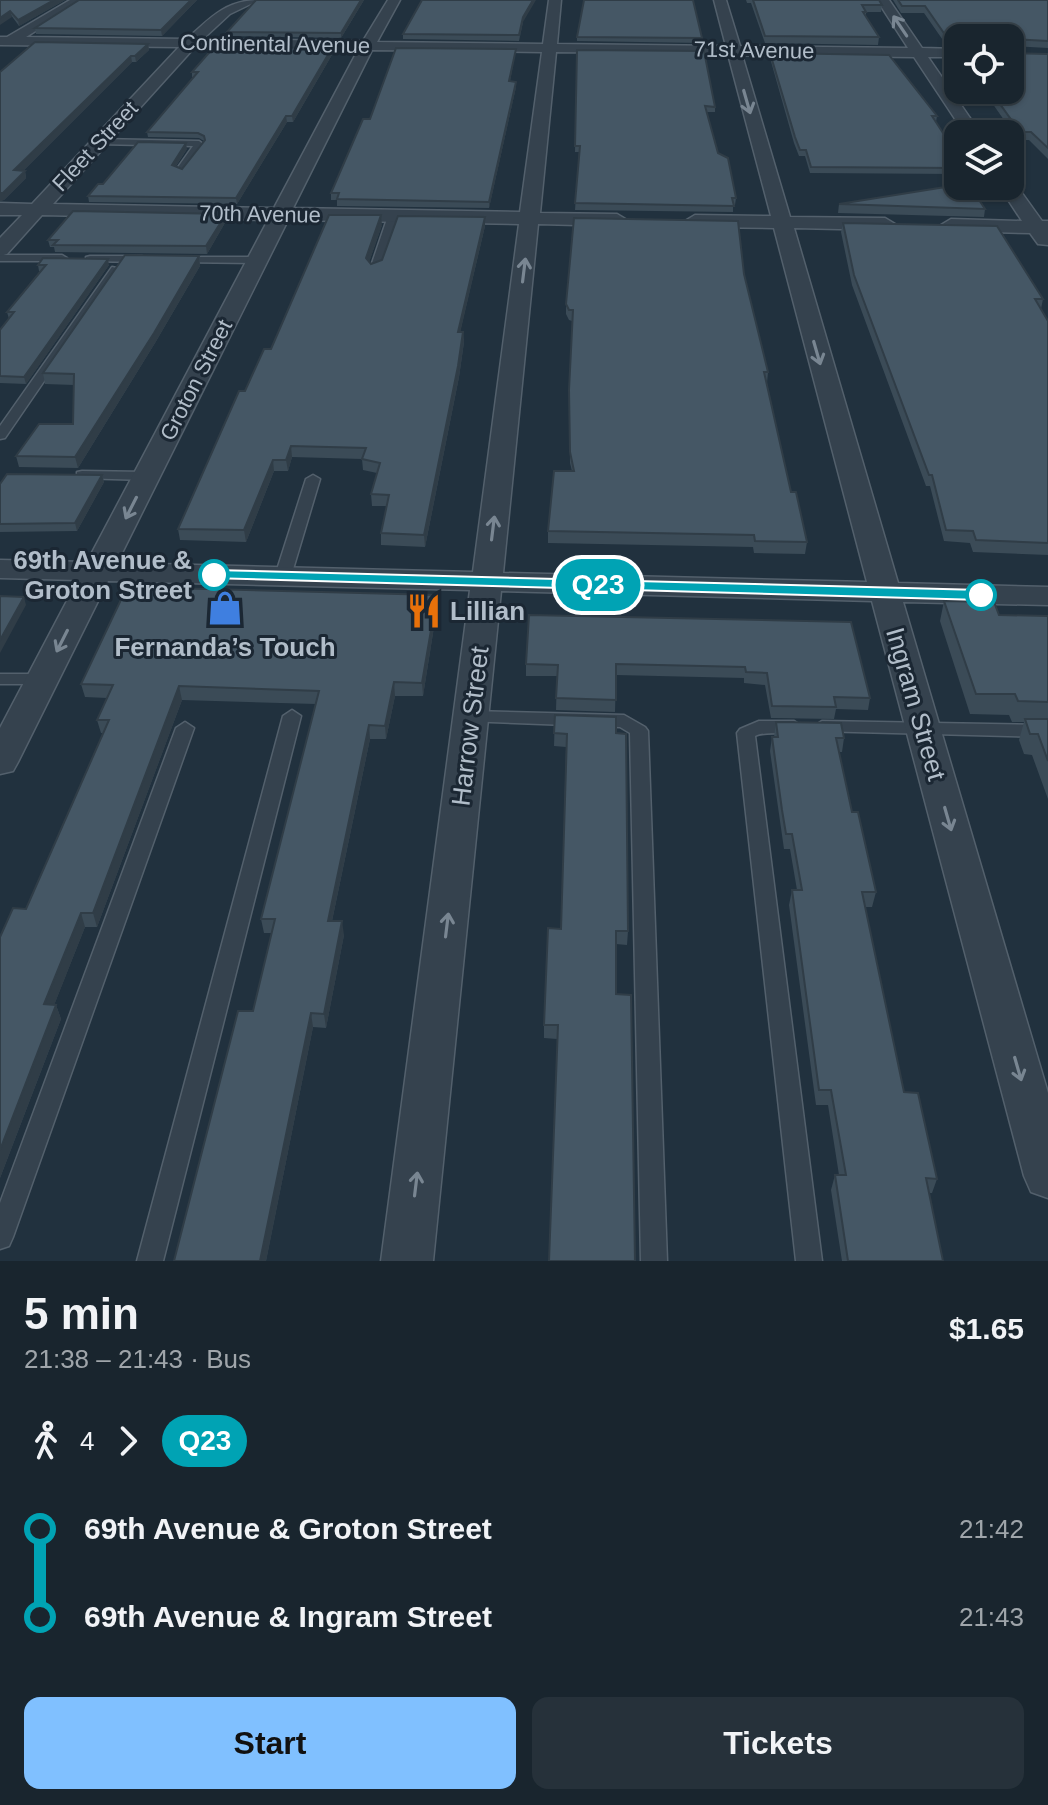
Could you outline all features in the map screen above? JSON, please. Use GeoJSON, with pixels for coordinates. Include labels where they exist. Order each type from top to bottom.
{"type":"FeatureCollection","features":[{"type":"Feature","properties":{"kind":"street"},"geometry":{"type":"LineString","coordinates":[[4,44],[79,0]]}},
{"type":"Feature","properties":{"kind":"street","name":"Groton Street"},"geometry":{"type":"LineString","coordinates":[[0,762],[368,45],[394,0]]}},
{"type":"Feature","properties":{"kind":"street","name":"Harrow Street"},"geometry":{"type":"LineString","coordinates":[[407,1261],[555,0]]}},
{"type":"Feature","properties":{"kind":"street","name":"Ingram Street"},"geometry":{"type":"LineString","coordinates":[[720,0],[1048,1176]]}},
{"type":"Feature","properties":{"kind":"street"},"geometry":{"type":"LineString","coordinates":[[883,0],[964,120]]}},
{"type":"Feature","properties":{"kind":"street","name":"Fleet Street"},"geometry":{"type":"LineString","coordinates":[[0,250],[191,43],[225,11],[241,2]]}},
{"type":"Feature","properties":{"kind":"street","name":"Continental Avenue"},"geometry":{"type":"LineString","coordinates":[[4,44],[549,48]]}},
{"type":"Feature","properties":{"kind":"street","name":"71st Avenue"},"geometry":{"type":"LineString","coordinates":[[549,48],[944,53]]}},
{"type":"Feature","properties":{"kind":"street"},"geometry":{"type":"LineString","coordinates":[[1020,200],[1042,226],[1048,244]]}},
{"type":"Feature","properties":{"kind":"street","name":"70th Avenue"},"geometry":{"type":"LineString","coordinates":[[0,209],[640,220]]}},
{"type":"Feature","properties":{"kind":"street"},"geometry":{"type":"LineString","coordinates":[[669,221],[905,224]]}},
{"type":"Feature","properties":{"kind":"street"},"geometry":{"type":"LineString","coordinates":[[935,225],[1042,226]]}},
{"type":"Feature","properties":{"kind":"street"},"geometry":{"type":"LineString","coordinates":[[0,569],[1048,596]]}},
{"type":"Feature","properties":{"kind":"lane"},"geometry":{"type":"LineString","coordinates":[[99,142],[199,144],[180,170]]}},
{"type":"Feature","properties":{"kind":"lane"},"geometry":{"type":"LineString","coordinates":[[375,269],[393,216]]}},
{"type":"Feature","properties":{"kind":"lane"},"geometry":{"type":"LineString","coordinates":[[0,258],[154,259]]}},
{"type":"Feature","properties":{"kind":"lane"},"geometry":{"type":"LineString","coordinates":[[0,435],[122,259]]}},
{"type":"Feature","properties":{"kind":"lane"},"geometry":{"type":"LineString","coordinates":[[170,260],[258,260]]}},
{"type":"Feature","properties":{"kind":"lane"},"geometry":{"type":"LineString","coordinates":[[73,475],[147,476]]}},
{"type":"Feature","properties":{"kind":"lane"},"geometry":{"type":"LineString","coordinates":[[283,576],[313,479]]}},
{"type":"Feature","properties":{"kind":"lane"},"geometry":{"type":"LineString","coordinates":[[0,679],[42,679]]}},
{"type":"Feature","properties":{"kind":"lane"},"geometry":{"type":"LineString","coordinates":[[150,1261],[292,716]]}},
{"type":"Feature","properties":{"kind":"lane"},"geometry":{"type":"LineString","coordinates":[[471,717],[624,721],[639,731],[654,1261]]}},
{"type":"Feature","properties":{"kind":"lane"},"geometry":{"type":"LineString","coordinates":[[809,1261],[746,733],[759,727],[1048,731]]}},
{"type":"Feature","properties":{"kind":"lane"},"geometry":{"type":"LineString","coordinates":[[0,1237],[185,728]]}},
{"type":"Feature","properties":{"kind":"building"},"geometry":{"type":"Polygon","coordinates":[[[0,0],[54,0],[18,20],[10,11],[0,18],[0,0]]]}},
{"type":"Feature","properties":{"kind":"building"},"geometry":{"type":"Polygon","coordinates":[[[79,0],[191,0],[161,30],[35,28],[79,0]]]}},
{"type":"Feature","properties":{"kind":"building"},"geometry":{"type":"Polygon","coordinates":[[[256,0],[361,0],[341,33],[227,32],[256,0]]]}},
{"type":"Feature","properties":{"kind":"building"},"geometry":{"type":"Polygon","coordinates":[[[422,0],[533,0],[523,17],[519,35],[403,34],[422,0]]]}},
{"type":"Feature","properties":{"kind":"building"},"geometry":{"type":"Polygon","coordinates":[[[584,0],[693,0],[702,38],[577,37],[584,0]]]}},
{"type":"Feature","properties":{"kind":"building"},"geometry":{"type":"Polygon","coordinates":[[[753,0],[879,0],[882,5],[862,5],[866,12],[863,12],[879,37],[765,36],[753,0]]]}},
{"type":"Feature","properties":{"kind":"building"},"geometry":{"type":"Polygon","coordinates":[[[898,0],[1048,0],[1048,41],[1024,40],[1024,24],[944,24],[944,33],[925,6],[902,6],[898,0]]]}},
{"type":"Feature","properties":{"kind":"building"},"geometry":{"type":"Polygon","coordinates":[[[35,42],[148,44],[131,56],[14,170],[25,171],[0,193],[0,72],[35,42]]]}},
{"type":"Feature","properties":{"kind":"building"},"geometry":{"type":"Polygon","coordinates":[[[214,47],[332,48],[292,116],[286,116],[236,198],[88,196],[98,184],[103,184],[138,142],[186,143],[172,165],[182,169],[205,140],[204,136],[198,133],[147,132],[198,72],[192,72],[214,47]]]}},
{"type":"Feature","properties":{"kind":"building"},"geometry":{"type":"Polygon","coordinates":[[[396,48],[516,49],[509,81],[516,82],[489,202],[337,199],[339,193],[331,193],[363,119],[370,119],[396,48]]]}},
{"type":"Feature","properties":{"kind":"building"},"geometry":{"type":"Polygon","coordinates":[[[577,50],[704,51],[715,107],[705,106],[718,153],[728,158],[736,198],[732,198],[734,206],[575,203],[580,146],[575,146],[577,50]]]}},
{"type":"Feature","properties":{"kind":"building"},"geometry":{"type":"Polygon","coordinates":[[[770,53],[889,55],[937,116],[932,116],[944,134],[944,168],[811,167],[806,150],[800,150],[770,53]]]}},
{"type":"Feature","properties":{"kind":"building"},"geometry":{"type":"Polygon","coordinates":[[[1024,53],[1048,54],[1048,148],[1031,132],[1024,132],[1024,120],[1011,120],[1000,104],[1024,104],[1024,53]]]}},
{"type":"Feature","properties":{"kind":"building"},"geometry":{"type":"Polygon","coordinates":[[[944,187],[944,200],[979,200],[985,209],[839,204],[944,187]]]}},
{"type":"Feature","properties":{"kind":"building"},"geometry":{"type":"Polygon","coordinates":[[[73,211],[226,214],[206,246],[53,245],[58,240],[48,240],[73,211]]]}},
{"type":"Feature","properties":{"kind":"building"},"geometry":{"type":"Polygon","coordinates":[[[329,215],[381,215],[366,258],[371,264],[382,260],[398,216],[485,217],[458,332],[463,332],[458,366],[424,535],[381,533],[389,495],[371,494],[380,463],[362,459],[366,448],[291,446],[286,460],[273,460],[244,530],[178,529],[239,391],[245,391],[264,349],[271,349],[329,215]]]}},
{"type":"Feature","properties":{"kind":"building"},"geometry":{"type":"Polygon","coordinates":[[[574,218],[738,221],[744,274],[768,372],[764,372],[791,492],[796,492],[807,542],[755,541],[754,535],[548,531],[554,471],[574,471],[570,452],[569,390],[573,310],[569,310],[566,304],[574,218]]]}},
{"type":"Feature","properties":{"kind":"building"},"geometry":{"type":"Polygon","coordinates":[[[843,223],[997,226],[1043,299],[1035,299],[1048,321],[1048,543],[976,540],[973,531],[946,530],[932,475],[929,475],[854,275],[843,223]]]}},
{"type":"Feature","properties":{"kind":"building"},"geometry":{"type":"Polygon","coordinates":[[[125,255],[199,256],[75,457],[16,456],[39,424],[73,424],[74,374],[43,373],[125,255]]]}},
{"type":"Feature","properties":{"kind":"building"},"geometry":{"type":"Polygon","coordinates":[[[43,258],[108,259],[24,377],[0,376],[0,330],[14,312],[7,312],[46,265],[38,265],[43,258]]]}},
{"type":"Feature","properties":{"kind":"building"},"geometry":{"type":"Polygon","coordinates":[[[7,474],[102,475],[75,523],[0,524],[0,484],[7,474]]]}},
{"type":"Feature","properties":{"kind":"building"},"geometry":{"type":"Polygon","coordinates":[[[127,587],[437,595],[422,683],[394,682],[385,726],[369,725],[328,921],[342,921],[324,1014],[311,1013],[260,1261],[174,1261],[238,1011],[253,1011],[275,919],[261,919],[319,691],[179,686],[93,913],[81,913],[44,1004],[56,1005],[0,1150],[0,937],[13,908],[26,909],[109,720],[97,720],[113,685],[81,684],[127,587]]]}},
{"type":"Feature","properties":{"kind":"building"},"geometry":{"type":"Polygon","coordinates":[[[0,596],[24,597],[0,640],[0,596]]]}},
{"type":"Feature","properties":{"kind":"building"},"geometry":{"type":"Polygon","coordinates":[[[944,601],[994,602],[999,615],[1048,616],[1048,702],[1018,701],[1015,694],[976,694],[944,601]]]}},
{"type":"Feature","properties":{"kind":"building"},"geometry":{"type":"Polygon","coordinates":[[[529,615],[851,622],[870,698],[834,697],[836,707],[772,706],[767,673],[746,672],[745,667],[616,664],[616,700],[556,698],[558,665],[526,664],[529,615]]]}},
{"type":"Feature","properties":{"kind":"building"},"geometry":{"type":"Polygon","coordinates":[[[555,715],[616,717],[616,733],[626,734],[628,931],[616,931],[616,994],[631,995],[635,1261],[549,1261],[558,1025],[544,1025],[548,928],[561,929],[567,734],[554,733],[555,715]]]}},
{"type":"Feature","properties":{"kind":"building"},"geometry":{"type":"Polygon","coordinates":[[[1025,719],[1048,719],[1048,761],[1038,734],[1030,734],[1025,719]]]}},
{"type":"Feature","properties":{"kind":"building"},"geometry":{"type":"Polygon","coordinates":[[[776,722],[841,723],[844,738],[836,738],[852,812],[858,812],[876,892],[862,892],[904,1092],[918,1093],[937,1179],[926,1178],[943,1261],[848,1261],[835,1175],[846,1175],[831,1090],[819,1090],[792,890],[802,890],[792,834],[786,834],[782,810],[772,737],[778,737],[776,722]]]}},
{"type":"Feature","properties":{"kind":"bus line","name":"Q23"},"geometry":{"type":"LineString","coordinates":[[214,575],[981,595]]}},
{"type":"Feature","properties":{"kind":"place","name":"69th Avenue & Groton Street"},"geometry":{"type":"Point","coordinates":[214,575]}},
{"type":"Feature","properties":{"kind":"place","name":"Fernanda’s Touch"},"geometry":{"type":"Point","coordinates":[225,608]}},
{"type":"Feature","properties":{"kind":"place","name":"Lillian"},"geometry":{"type":"Point","coordinates":[424,611]}}]}
